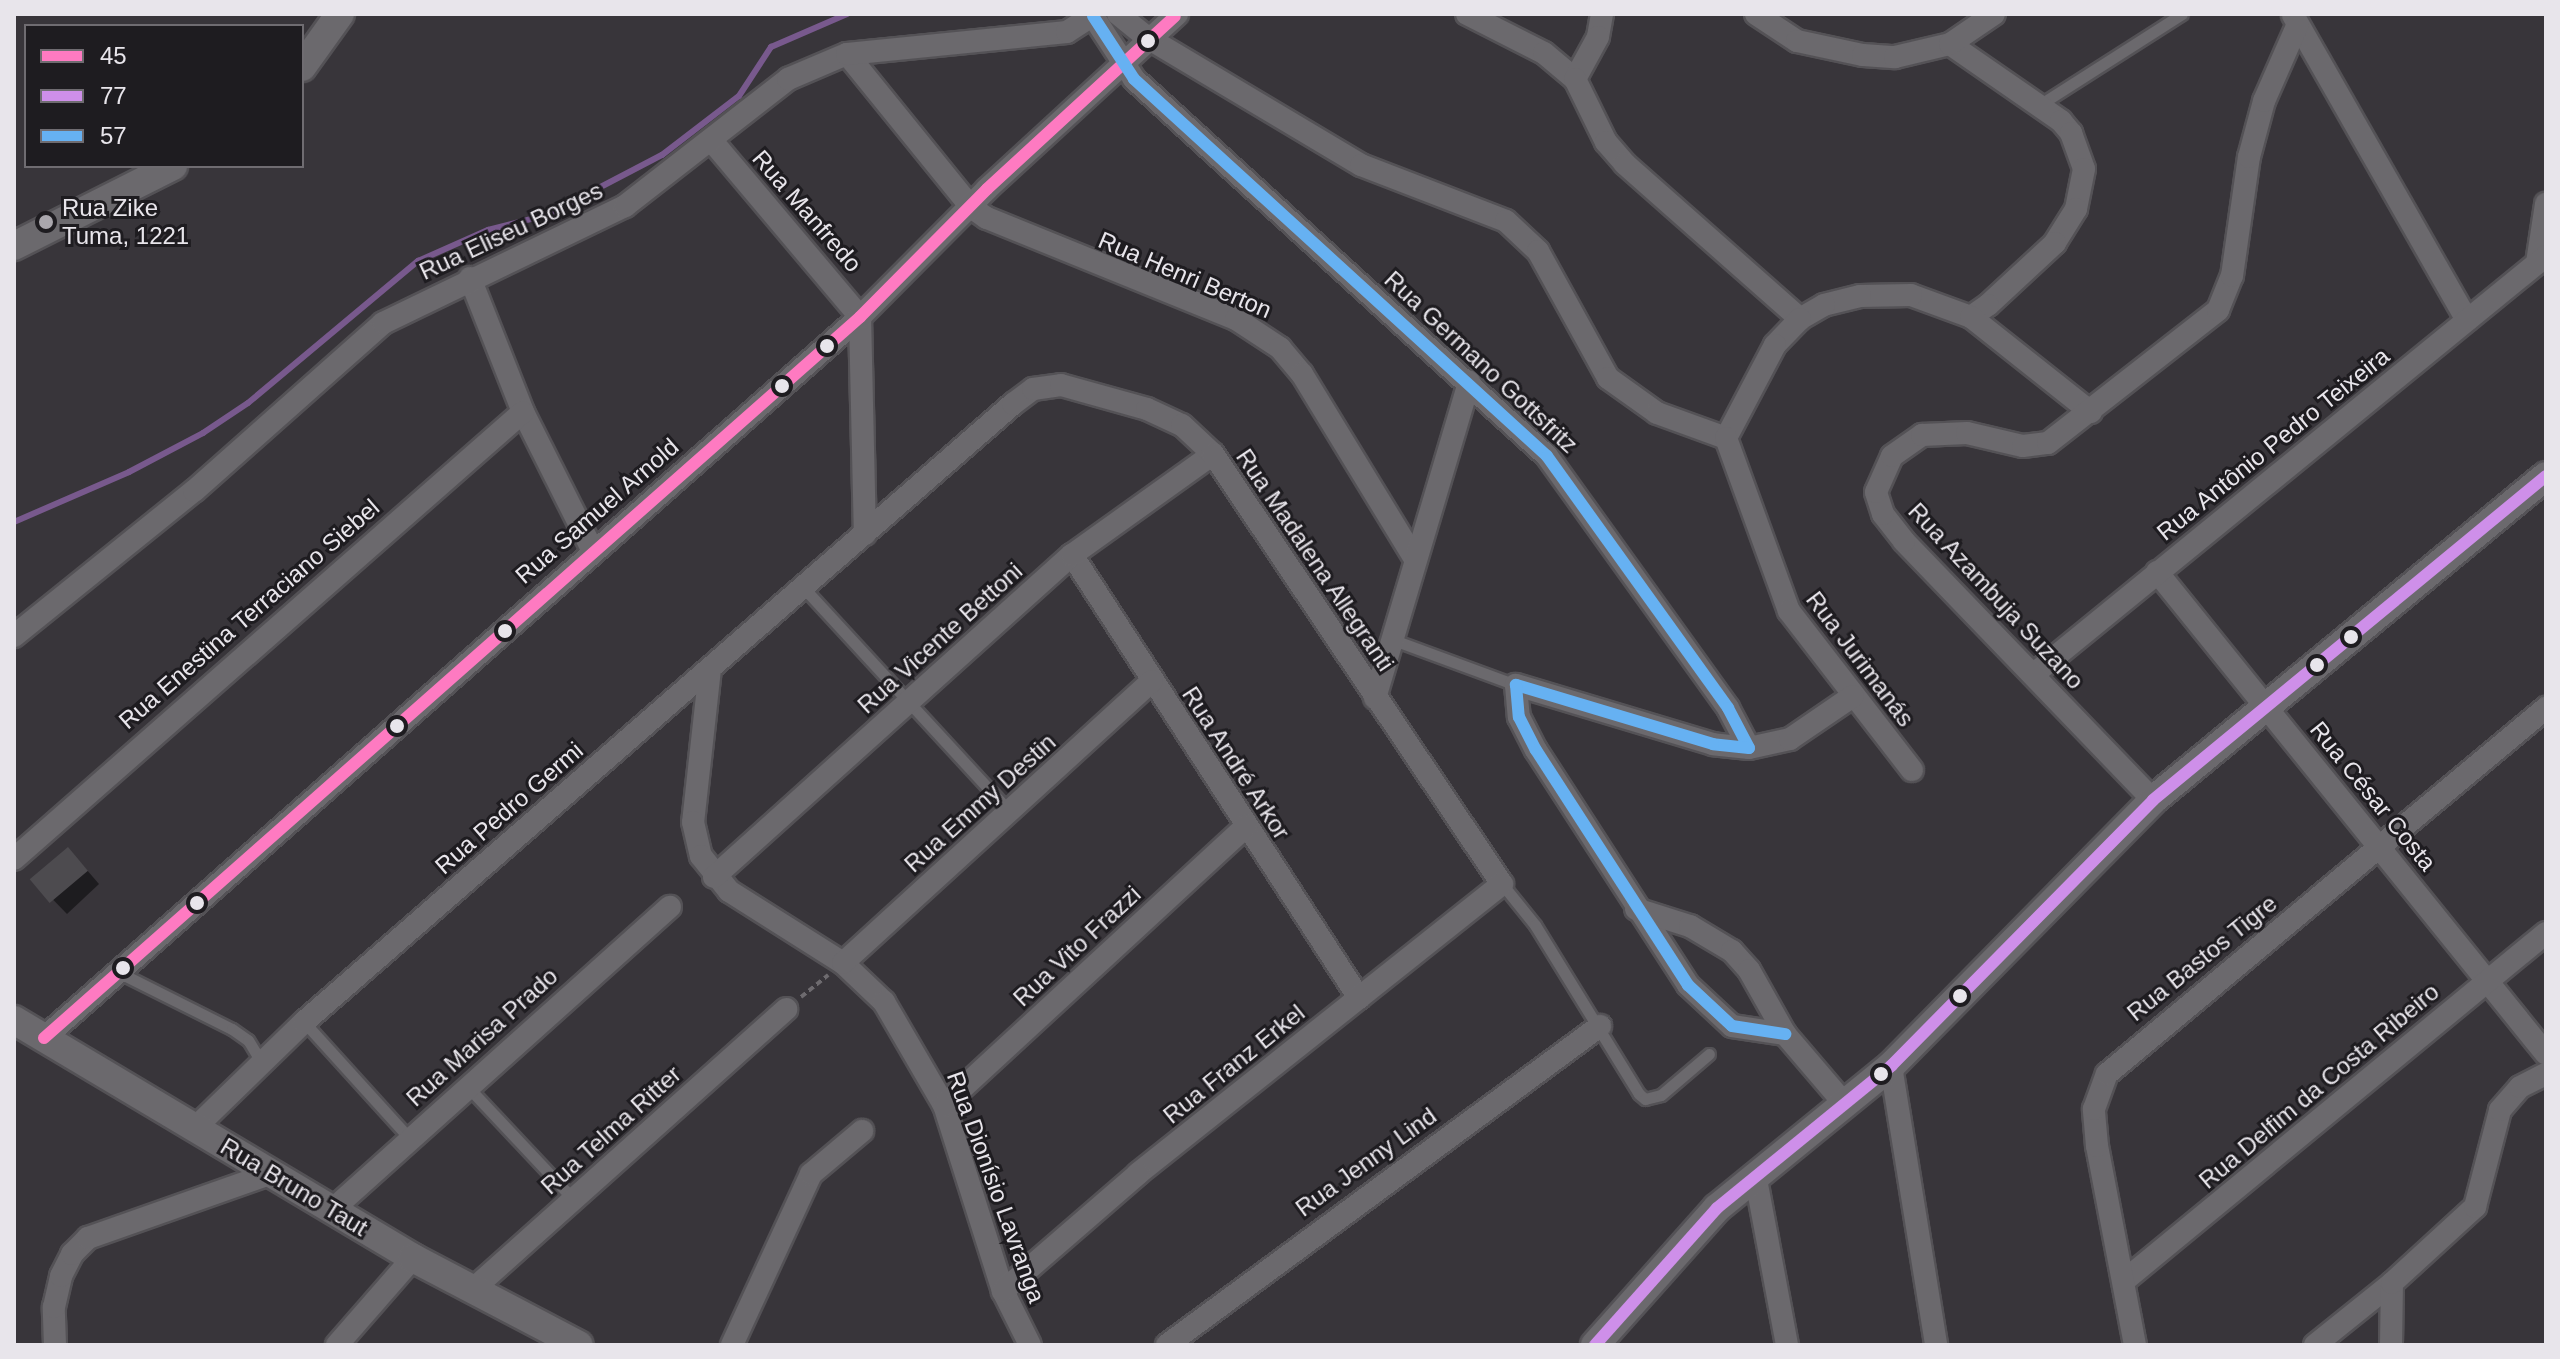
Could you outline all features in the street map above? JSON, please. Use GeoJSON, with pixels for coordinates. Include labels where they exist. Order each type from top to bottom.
{"type":"FeatureCollection","features":[{"type":"Feature","properties":{"kind":"street"},"geometry":{"type":"LineString","coordinates":[[304,64],[340,14]]}},
{"type":"Feature","properties":{"kind":"street"},"geometry":{"type":"LineString","coordinates":[[1118,14],[1148,38],[1361,165],[1506,221],[1538,251],[1608,378],[1657,413],[1726,438],[1775,345],[1800,319],[1860,296],[1911,295],[1971,317],[2091,412]]}},
{"type":"Feature","properties":{"kind":"street","name":"Rua Samuel Arnold"},"geometry":{"type":"LineString","coordinates":[[44,1038],[592,549],[860,317],[1119,64],[1177,14]]}},
{"type":"Feature","properties":{"kind":"street"},"geometry":{"type":"LineString","coordinates":[[1467,14],[1544,53],[1575,79],[1606,142],[1625,164],[1800,319]]}},
{"type":"Feature","properties":{"kind":"street"},"geometry":{"type":"LineString","coordinates":[[1575,79],[1598,37],[1602,14]]}},
{"type":"Feature","properties":{"kind":"street"},"geometry":{"type":"LineString","coordinates":[[1756,14],[1797,41],[1863,55],[1895,57],[1950,44],[1994,14]]}},
{"type":"Feature","properties":{"kind":"street","name":"Rua Eliseu Borges"},"geometry":{"type":"LineString","coordinates":[[14,636],[194,491],[383,323],[470,278],[625,206],[788,79],[847,54],[1067,32],[1094,15]]}},
{"type":"Feature","properties":{"kind":"street","name":"Rua Germano Gottsfritz"},"geometry":{"type":"LineString","coordinates":[[1094,15],[1119,64],[1547,456],[1572,486],[1728,708],[1749,748]]}},
{"type":"Feature","properties":{"kind":"street"},"geometry":{"type":"LineString","coordinates":[[2295,19],[2467,320]]}},
{"type":"Feature","properties":{"kind":"street","name":"Rua Azambuja Suzano"},"geometry":{"type":"LineString","coordinates":[[2153,800],[1904,541],[1883,514],[1876,492],[1892,456],[1922,435],[1967,433],[2023,446],[2048,443],[2207,321],[2227,296],[2264,101],[2295,19]]}},
{"type":"Feature","properties":{"kind":"street"},"geometry":{"type":"LineString","coordinates":[[1950,44],[2004,85],[2041,104],[2071,133],[2084,169],[2084,185],[2055,243],[1971,317]]}},
{"type":"Feature","properties":{"kind":"street"},"geometry":{"type":"LineString","coordinates":[[847,54],[971,207]]}},
{"type":"Feature","properties":{"kind":"street","name":"Rua Manfredo"},"geometry":{"type":"LineString","coordinates":[[712,141],[860,317]]}},
{"type":"Feature","properties":{"kind":"street"},"geometry":{"type":"LineString","coordinates":[[14,246],[169,168]]}},
{"type":"Feature","properties":{"kind":"street"},"geometry":{"type":"LineString","coordinates":[[2541,259],[2546,204]]}},
{"type":"Feature","properties":{"kind":"street","name":"Rua Henri Berton"},"geometry":{"type":"LineString","coordinates":[[971,207],[1084,260],[1262,333],[1302,374],[1415,559]]}},
{"type":"Feature","properties":{"kind":"street","name":"Rua Antônio Pedro Teixeira"},"geometry":{"type":"LineString","coordinates":[[2034,674],[2541,259]]}},
{"type":"Feature","properties":{"kind":"street"},"geometry":{"type":"LineString","coordinates":[[470,278],[523,412],[592,549]]}},
{"type":"Feature","properties":{"kind":"street"},"geometry":{"type":"LineString","coordinates":[[860,317],[865,534]]}},
{"type":"Feature","properties":{"kind":"street"},"geometry":{"type":"LineString","coordinates":[[1375,698],[1469,382]]}},
{"type":"Feature","properties":{"kind":"street","name":"Rua Madalena Allegranti"},"geometry":{"type":"LineString","coordinates":[[865,534],[1013,404],[1044,386],[1100,394],[1147,409],[1182,425],[1213,454],[1502,884]]}},
{"type":"Feature","properties":{"kind":"street","name":"Rua Enestina Terraciano Siebel"},"geometry":{"type":"LineString","coordinates":[[14,859],[523,412]]}},
{"type":"Feature","properties":{"kind":"street","name":"Rua Jurimanás"},"geometry":{"type":"LineString","coordinates":[[1726,438],[1775,585],[1853,696],[1912,770]]}},
{"type":"Feature","properties":{"kind":"street","name":"Rua Vicente Bettoni"},"geometry":{"type":"LineString","coordinates":[[714,877],[1072,555],[1213,454]]}},
{"type":"Feature","properties":{"kind":"street"},"geometry":{"type":"LineString","coordinates":[[1595,1345],[1680,1246],[1755,1174],[1891,1066],[2153,800],[2265,704],[2546,476]]}},
{"type":"Feature","properties":{"kind":"street","name":"Rua Pedro Germi"},"geometry":{"type":"LineString","coordinates":[[194,1129],[304,1022],[865,534]]}},
{"type":"Feature","properties":{"kind":"street","name":"Rua André Arkor"},"geometry":{"type":"LineString","coordinates":[[1072,555],[1359,998]]}},
{"type":"Feature","properties":{"kind":"street","name":"Rua César Costa"},"geometry":{"type":"LineString","coordinates":[[2157,572],[2489,979],[2546,1054]]}},
{"type":"Feature","properties":{"kind":"street","name":"Rua Dionísio Lavranga"},"geometry":{"type":"LineString","coordinates":[[710,669],[693,822],[701,856],[714,877],[766,918],[843,963],[884,1002],[944,1105],[1003,1291],[1030,1345]]}},
{"type":"Feature","properties":{"kind":"street","name":"Rua Emmy Destin"},"geometry":{"type":"LineString","coordinates":[[843,963],[1152,681]]}},
{"type":"Feature","properties":{"kind":"street"},"geometry":{"type":"LineString","coordinates":[[1785,1034],[1747,1032],[1720,1016],[1688,985],[1636,909],[1525,731],[1516,685],[1713,744],[1749,748],[1790,739],[1853,696]]}},
{"type":"Feature","properties":{"kind":"street","name":"Rua Bastos Tigre"},"geometry":{"type":"LineString","coordinates":[[2135,1345],[2097,1146],[2094,1109],[2107,1074],[2546,708]]}},
{"type":"Feature","properties":{"kind":"street","name":"Rua Vito Frazzi"},"geometry":{"type":"LineString","coordinates":[[944,1105],[1246,826]]}},
{"type":"Feature","properties":{"kind":"street","name":"Rua Franz Erkel"},"geometry":{"type":"LineString","coordinates":[[1003,1291],[1138,1174],[1502,884]]}},
{"type":"Feature","properties":{"kind":"street","name":"Rua Marisa Prado"},"geometry":{"type":"LineString","coordinates":[[332,1210],[670,907]]}},
{"type":"Feature","properties":{"kind":"street"},"geometry":{"type":"LineString","coordinates":[[1636,909],[1690,926],[1732,951],[1749,970],[1785,1034],[1844,1103]]}},
{"type":"Feature","properties":{"kind":"street","name":"Rua Delfim da Costa Ribeiro"},"geometry":{"type":"LineString","coordinates":[[2125,1280],[2546,933]]}},
{"type":"Feature","properties":{"kind":"street","name":"Rua Telma Ritter"},"geometry":{"type":"LineString","coordinates":[[471,1291],[786,1009]]}},
{"type":"Feature","properties":{"kind":"street","name":"Rua Bruno Taut"},"geometry":{"type":"LineString","coordinates":[[14,1020],[413,1258],[579,1345]]}},
{"type":"Feature","properties":{"kind":"street","name":"Rua Jenny Lind"},"geometry":{"type":"LineString","coordinates":[[1167,1345],[1600,1026]]}},
{"type":"Feature","properties":{"kind":"street"},"geometry":{"type":"LineString","coordinates":[[1891,1066],[1936,1345]]}},
{"type":"Feature","properties":{"kind":"street"},"geometry":{"type":"LineString","coordinates":[[2315,1345],[2392,1283],[2475,1207],[2500,1110],[2520,1087],[2546,1074]]}},
{"type":"Feature","properties":{"kind":"street"},"geometry":{"type":"LineString","coordinates":[[732,1345],[811,1174],[862,1131]]}},
{"type":"Feature","properties":{"kind":"street"},"geometry":{"type":"LineString","coordinates":[[55,1345],[54,1307],[61,1276],[72,1254],[88,1238],[273,1173]]}},
{"type":"Feature","properties":{"kind":"street"},"geometry":{"type":"LineString","coordinates":[[1755,1174],[1787,1345]]}},
{"type":"Feature","properties":{"kind":"street"},"geometry":{"type":"LineString","coordinates":[[337,1345],[413,1258]]}},
{"type":"Feature","properties":{"kind":"street"},"geometry":{"type":"LineString","coordinates":[[2391,1345],[2392,1283]]}},
{"type":"Feature","properties":{"kind":"lane"},"geometry":{"type":"LineString","coordinates":[[2041,104],[2182,14]]}},
{"type":"Feature","properties":{"kind":"lane"},"geometry":{"type":"LineString","coordinates":[[803,587],[1009,811]]}},
{"type":"Feature","properties":{"kind":"lane"},"geometry":{"type":"LineString","coordinates":[[1391,639],[1516,685]]}},
{"type":"Feature","properties":{"kind":"lane"},"geometry":{"type":"LineString","coordinates":[[1502,884],[1600,1026],[1645,1099],[1661,1095],[1709,1054]]}},
{"type":"Feature","properties":{"kind":"lane"},"geometry":{"type":"LineString","coordinates":[[118,972],[232,1029],[248,1040],[262,1063]]}},
{"type":"Feature","properties":{"kind":"lane"},"geometry":{"type":"LineString","coordinates":[[304,1022],[409,1138]]}},
{"type":"Feature","properties":{"kind":"lane"},"geometry":{"type":"LineString","coordinates":[[467,1086],[572,1198]]}},
{"type":"Feature","properties":{"kind":"path"},"geometry":{"type":"LineString","coordinates":[[786,1009],[843,963]]}},
{"type":"Feature","properties":{"kind":"building"},"geometry":{"type":"Polygon","coordinates":[[[68,847],[88,871],[50,903],[30,879],[68,847]]]}},
{"type":"Feature","properties":{"kind":"waterway"},"geometry":{"type":"LineString","coordinates":[[14,522],[129,472],[203,433],[248,403],[418,261],[488,230],[547,215],[662,155],[739,96],[771,47],[847,14]]}},
{"type":"Feature","properties":{"kind":"transit line","name":"57"},"geometry":{"type":"LineString","coordinates":[[1093,16],[1134,79],[1547,456],[1728,708],[1749,748],[1713,744],[1516,685],[1519,717],[1536,750],[1688,985],[1732,1026],[1785,1034]]}},
{"type":"Feature","properties":{"kind":"transit line","name":"45"},"geometry":{"type":"LineString","coordinates":[[44,1038],[860,317],[987,189],[1175,16]]}},
{"type":"Feature","properties":{"kind":"transit line","name":"77"},"geometry":{"type":"LineString","coordinates":[[1595,1345],[1717,1208],[1891,1066],[2153,800],[2546,476]]}},
{"type":"Feature","properties":{"kind":"place","name":"Rua Zike Tuma, 1221"},"geometry":{"type":"Point","coordinates":[46,222]}}]}
